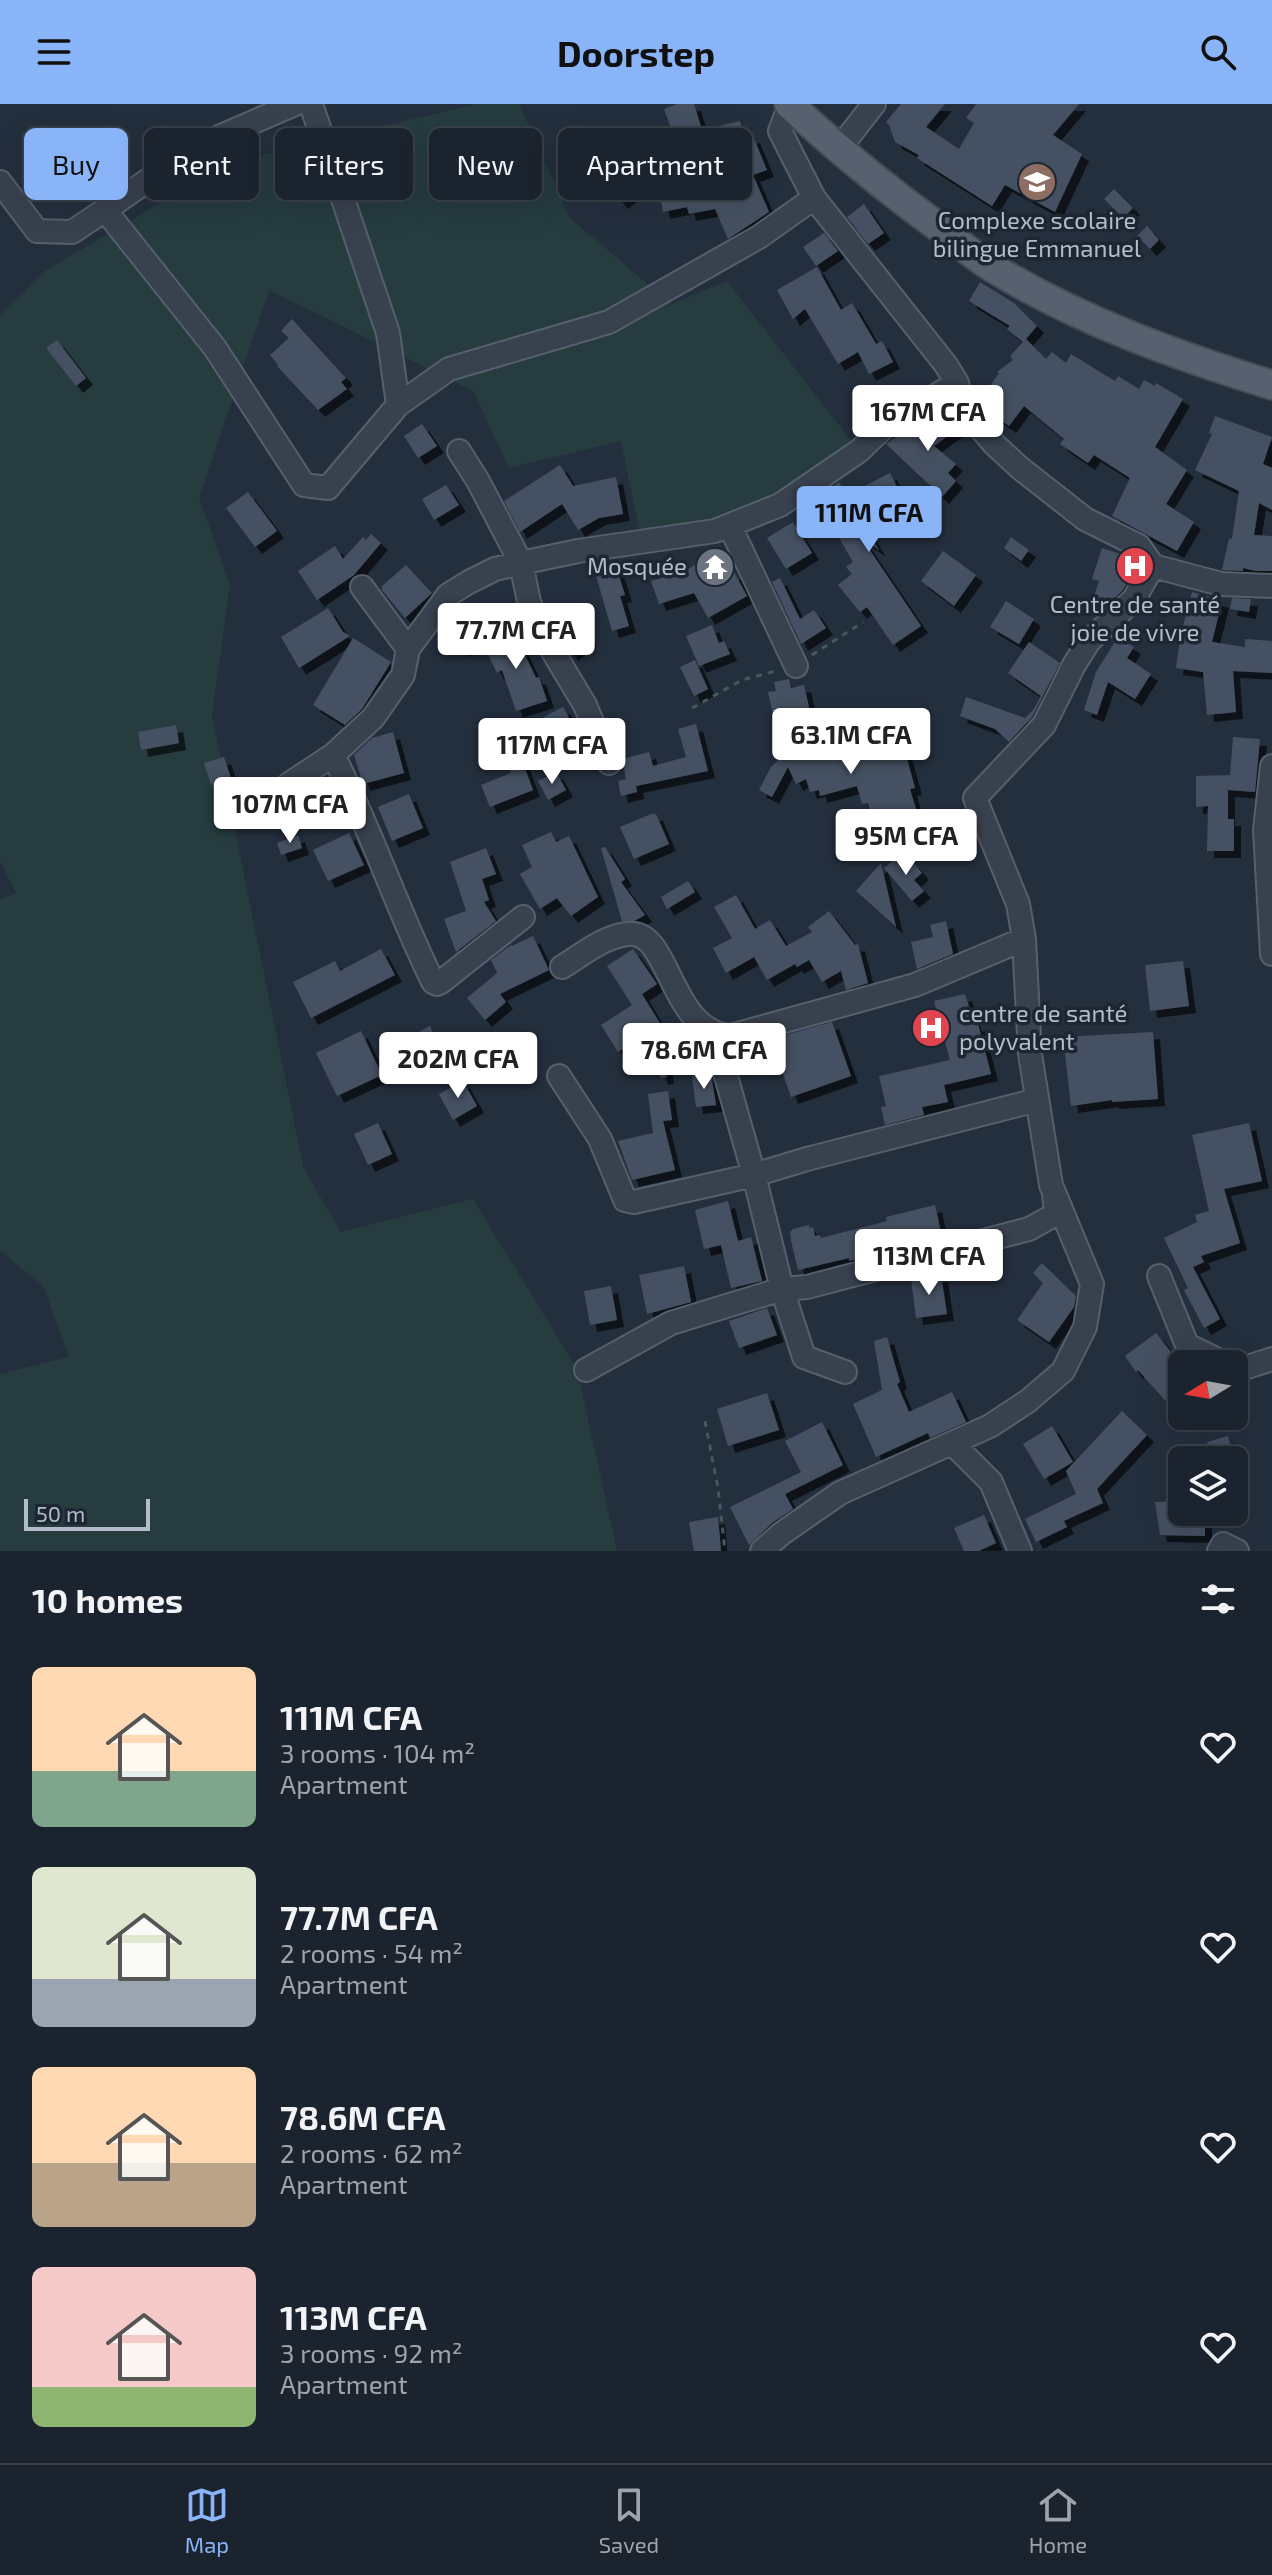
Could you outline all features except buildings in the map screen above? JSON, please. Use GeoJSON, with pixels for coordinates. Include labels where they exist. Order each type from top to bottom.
{"type":"FeatureCollection","features":[{"type":"Feature","properties":{"kind":"main road"},"geometry":{"type":"LineString","coordinates":[[798,104],[849,136],[991,247],[1073,294],[1201,347],[1272,368]]}},
{"type":"Feature","properties":{"kind":"main road"},"geometry":{"type":"LineString","coordinates":[[798,104],[842,152],[996,270],[1078,314],[1200,363],[1272,385]]}},
{"type":"Feature","properties":{"kind":"street"},"geometry":{"type":"LineString","coordinates":[[0,182],[37,231],[72,232],[205,143],[295,104]]}},
{"type":"Feature","properties":{"kind":"street"},"geometry":{"type":"LineString","coordinates":[[311,104],[388,333],[398,405]]}},
{"type":"Feature","properties":{"kind":"street"},"geometry":{"type":"LineString","coordinates":[[798,104],[780,131],[814,198],[946,365],[972,418],[1020,468],[1085,519],[1139,546],[1153,566],[1221,584],[1272,586]]}},
{"type":"Feature","properties":{"kind":"street"},"geometry":{"type":"LineString","coordinates":[[849,136],[874,104]]}},
{"type":"Feature","properties":{"kind":"street"},"geometry":{"type":"LineString","coordinates":[[105,210],[215,348],[304,485],[328,488],[398,405],[449,369],[609,322],[759,237],[814,198]]}},
{"type":"Feature","properties":{"kind":"street"},"geometry":{"type":"LineString","coordinates":[[295,808],[289,784],[333,755],[373,718],[403,675],[408,649],[448,595],[495,569],[578,551],[715,531],[730,526],[780,505],[859,451],[885,426],[957,383]]}},
{"type":"Feature","properties":{"kind":"street"},"geometry":{"type":"LineString","coordinates":[[459,451],[521,563],[529,602],[540,630],[585,705],[609,763]]}},
{"type":"Feature","properties":{"kind":"street"},"geometry":{"type":"LineString","coordinates":[[730,526],[796,666]]}},
{"type":"Feature","properties":{"kind":"street"},"geometry":{"type":"LineString","coordinates":[[586,1370],[671,1323],[782,1289],[807,1287],[1029,1229],[1056,1214],[1030,1054],[1024,939],[1018,904],[975,798],[1044,725],[1089,641],[1134,599],[1153,566]]}},
{"type":"Feature","properties":{"kind":"street"},"geometry":{"type":"LineString","coordinates":[[362,587],[408,649]]}},
{"type":"Feature","properties":{"kind":"street"},"geometry":{"type":"LineString","coordinates":[[333,755],[356,799],[408,930],[433,982],[441,982],[523,917]]}},
{"type":"Feature","properties":{"kind":"street"},"geometry":{"type":"LineString","coordinates":[[1272,766],[1265,830],[1272,954]]}},
{"type":"Feature","properties":{"kind":"street"},"geometry":{"type":"LineString","coordinates":[[562,967],[606,941],[629,934],[646,937],[654,945],[680,999],[698,1022],[714,1034],[730,1036],[915,985],[1024,939]]}},
{"type":"Feature","properties":{"kind":"street"},"geometry":{"type":"LineString","coordinates":[[714,1034],[782,1289],[804,1357],[845,1372]]}},
{"type":"Feature","properties":{"kind":"street"},"geometry":{"type":"LineString","coordinates":[[559,1076],[600,1139],[625,1200],[634,1202],[754,1175],[1037,1100]]}},
{"type":"Feature","properties":{"kind":"street"},"geometry":{"type":"LineString","coordinates":[[762,1551],[840,1493],[990,1426],[1063,1371],[1085,1327],[1092,1284],[1054,1193]]}},
{"type":"Feature","properties":{"kind":"street"},"geometry":{"type":"LineString","coordinates":[[1159,1276],[1187,1345],[1197,1350]]}},
{"type":"Feature","properties":{"kind":"street"},"geometry":{"type":"LineString","coordinates":[[1248,1367],[1272,1359]]}},
{"type":"Feature","properties":{"kind":"street"},"geometry":{"type":"LineString","coordinates":[[952,1443],[991,1482],[1020,1551]]}},
{"type":"Feature","properties":{"kind":"street"},"geometry":{"type":"LineString","coordinates":[[1219,1551],[1223,1544],[1237,1551]]}},
{"type":"Feature","properties":{"kind":"path"},"geometry":{"type":"LineString","coordinates":[[692,708],[742,680],[796,666],[863,622]]}},
{"type":"Feature","properties":{"kind":"path"},"geometry":{"type":"LineString","coordinates":[[705,1421],[718,1488],[725,1551]]}},
{"type":"Feature","properties":{"kind":"green space"},"geometry":{"type":"Polygon","coordinates":[[[477,104],[519,104],[530,128],[429,128],[429,200],[542,200],[542,155],[558,191],[558,200],[562,200],[570,218],[671,304],[727,281],[859,451],[780,505],[642,543],[621,441],[509,468],[473,391],[269,290],[199,498],[230,585],[212,715],[303,1167],[341,1232],[473,1199],[577,1369],[617,1551],[0,1551],[0,1374],[69,1357],[43,1286],[0,1251],[0,899],[16,893],[0,861],[0,315],[45,271],[165,200],[259,200],[259,156],[275,152],[275,200],[413,200],[413,128],[376,128],[477,104]]]}},
{"type":"Feature","properties":{"kind":"place","name":"Complexe scolaire bilingue Emmanuel"},"geometry":{"type":"Point","coordinates":[1037,182]}},
{"type":"Feature","properties":{"kind":"place","name":"Centre de santé joie de vivre"},"geometry":{"type":"Point","coordinates":[1135,566]}},
{"type":"Feature","properties":{"kind":"place","name":"Mosquée"},"geometry":{"type":"Point","coordinates":[715,567]}},
{"type":"Feature","properties":{"kind":"place","name":"centre de santé polyvalent"},"geometry":{"type":"Point","coordinates":[931,1028]}}]}
